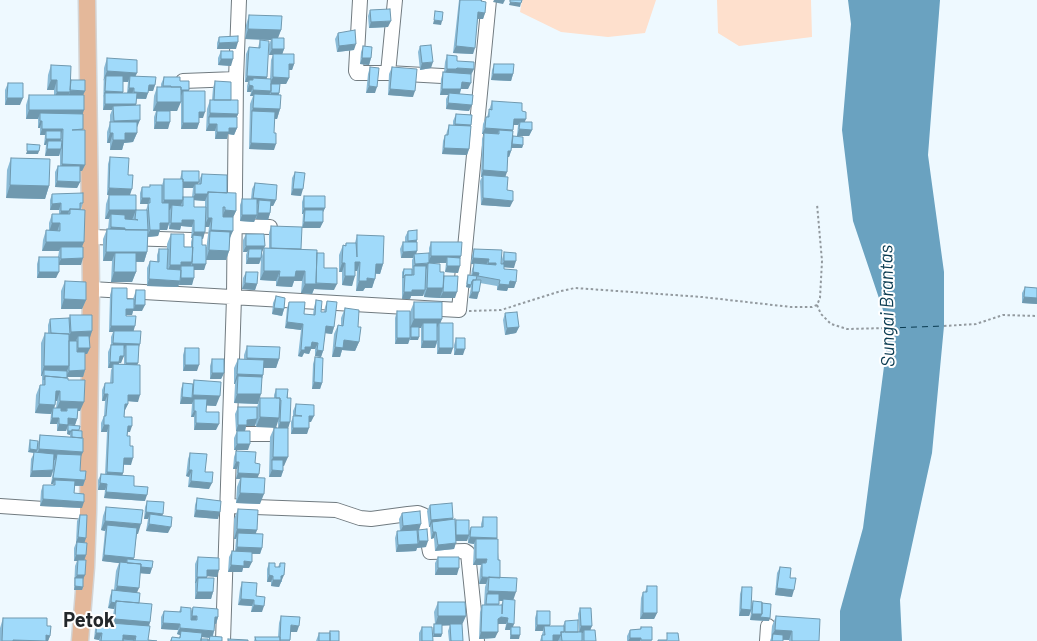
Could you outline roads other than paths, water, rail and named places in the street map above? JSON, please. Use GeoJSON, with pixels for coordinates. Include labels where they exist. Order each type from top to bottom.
{"type":"FeatureCollection","features":[{"type":"Feature","properties":{"kind":"main road"},"geometry":{"type":"LineString","coordinates":[[80,641],[88,512],[91,289],[87,0]]}},
{"type":"Feature","properties":{"kind":"street"},"geometry":{"type":"LineString","coordinates":[[223,641],[236,226],[236,79],[239,0]]}},
{"type":"Feature","properties":{"kind":"street"},"geometry":{"type":"LineString","coordinates":[[360,0],[357,73],[481,79]]}},
{"type":"Feature","properties":{"kind":"street"},"geometry":{"type":"LineString","coordinates":[[388,73],[395,0]]}},
{"type":"Feature","properties":{"kind":"street"},"geometry":{"type":"LineString","coordinates":[[91,289],[459,310],[489,0]]}},
{"type":"Feature","properties":{"kind":"street"},"geometry":{"type":"LineString","coordinates":[[183,81],[236,79]]}},
{"type":"Feature","properties":{"kind":"street"},"geometry":{"type":"LineString","coordinates":[[236,226],[270,227]]}},
{"type":"Feature","properties":{"kind":"street"},"geometry":{"type":"LineString","coordinates":[[91,237],[235,241]]}},
{"type":"Feature","properties":{"kind":"street"},"geometry":{"type":"LineString","coordinates":[[230,434],[272,434]]}},
{"type":"Feature","properties":{"kind":"street"},"geometry":{"type":"LineString","coordinates":[[0,506],[88,512]]}},
{"type":"Feature","properties":{"kind":"street"},"geometry":{"type":"LineString","coordinates":[[228,506],[336,510],[360,518],[371,519],[418,513],[423,515],[430,552],[465,551],[468,553],[477,641]]}},
{"type":"Feature","properties":{"kind":"street"},"geometry":{"type":"LineString","coordinates":[[767,641],[768,626]]}},
{"type":"Feature","properties":{"kind":"water","name":"Sungai Brantas"},"geometry":{"type":"Polygon","coordinates":[[[848,0],[940,0],[928,155],[944,272],[944,326],[932,453],[900,600],[902,641],[840,641],[840,611],[863,528],[889,328],[853,221],[842,130],[851,24],[848,0]]]}},
{"type":"Feature","properties":{"kind":"district","name":"Petok"},"geometry":{"type":"Point","coordinates":[89,620]}}]}
